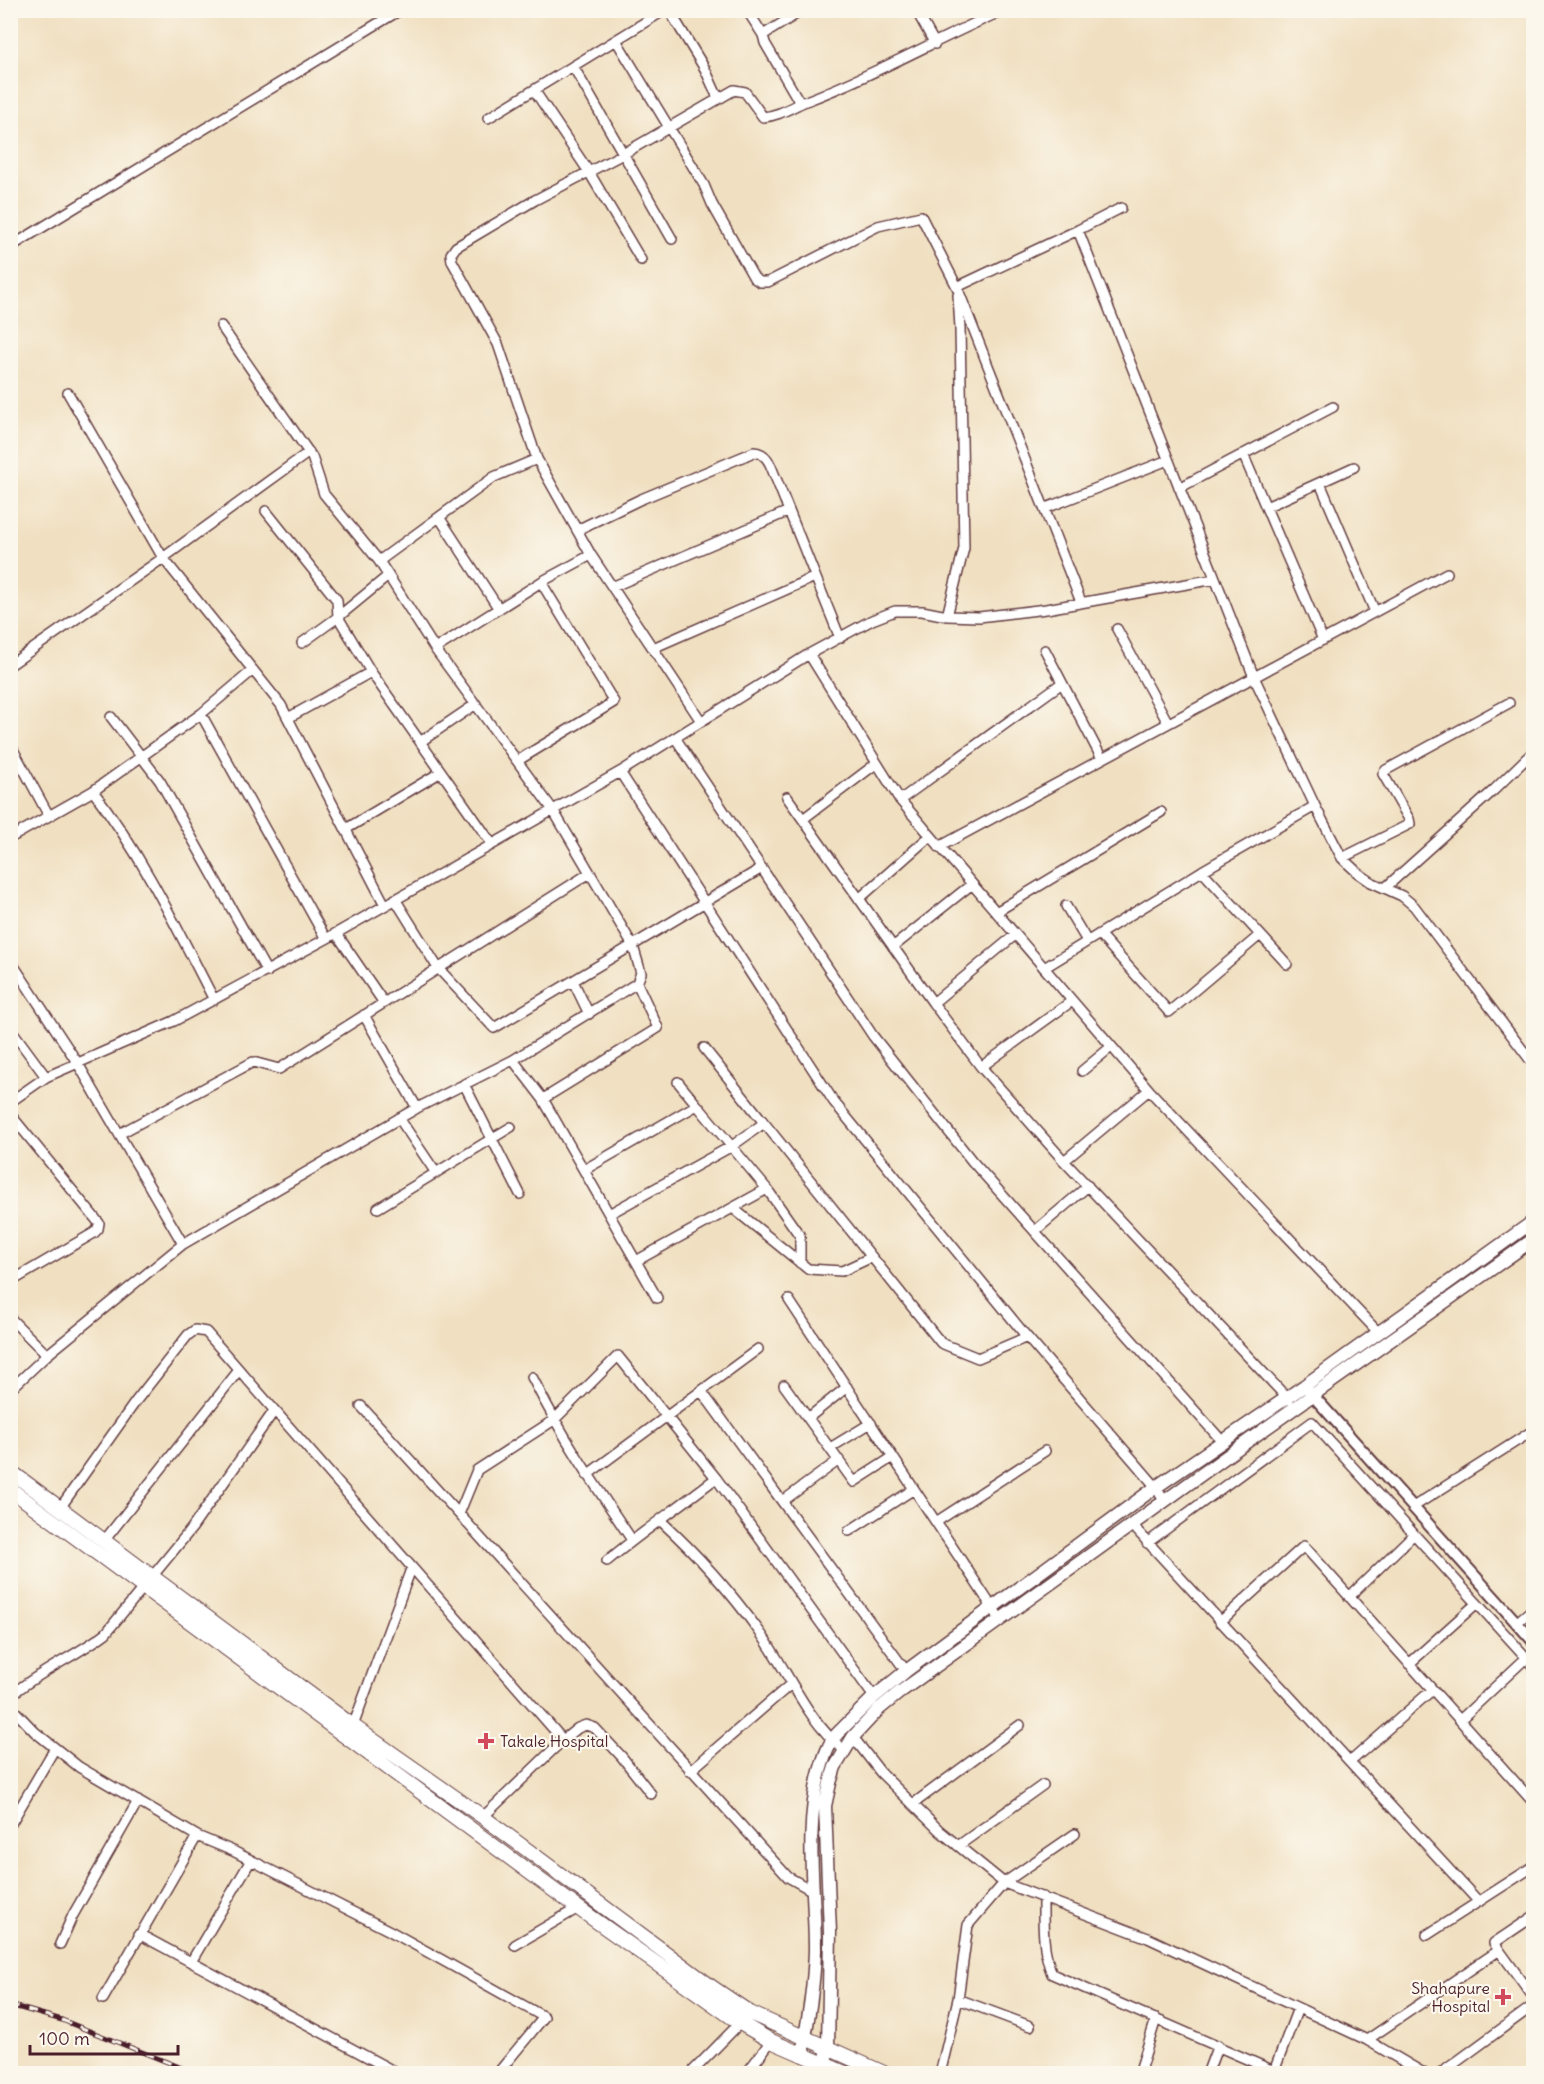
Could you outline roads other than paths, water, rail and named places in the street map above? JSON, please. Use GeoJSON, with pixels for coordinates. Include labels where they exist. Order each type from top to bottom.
{"type":"FeatureCollection","features":[{"type":"Feature","properties":{"kind":"main road"},"geometry":{"type":"LineString","coordinates":[[1308,1390],[1378,1332],[1533,1221]]}},
{"type":"Feature","properties":{"kind":"main road"},"geometry":{"type":"LineString","coordinates":[[825,2064],[828,2048],[830,1932],[825,1806],[835,1767],[853,1737],[879,1709],[900,1692],[1132,1525],[1291,1402],[1533,1239]]}},
{"type":"Feature","properties":{"kind":"main road"},"geometry":{"type":"LineString","coordinates":[[802,2055],[814,1969],[812,1811],[823,1762],[831,1740],[874,1697],[906,1671],[1156,1487],[1222,1442],[1291,1402]]}},
{"type":"Feature","properties":{"kind":"main road"},"geometry":{"type":"LineString","coordinates":[[10,1471],[353,1726],[483,1817],[713,1988],[750,2013],[886,2073]]}},
{"type":"Feature","properties":{"kind":"main road"},"geometry":{"type":"LineString","coordinates":[[10,1489],[578,1908],[740,2023],[771,2042],[847,2073]]}},
{"type":"Feature","properties":{"kind":"street"},"geometry":{"type":"LineString","coordinates":[[10,246],[400,10]]}},
{"type":"Feature","properties":{"kind":"street"},"geometry":{"type":"LineString","coordinates":[[488,118],[664,10]]}},
{"type":"Feature","properties":{"kind":"street"},"geometry":{"type":"LineString","coordinates":[[669,10],[705,69],[718,98]]}},
{"type":"Feature","properties":{"kind":"street"},"geometry":{"type":"LineString","coordinates":[[747,10],[800,103]]}},
{"type":"Feature","properties":{"kind":"street"},"geometry":{"type":"LineString","coordinates":[[763,35],[803,10]]}},
{"type":"Feature","properties":{"kind":"street"},"geometry":{"type":"LineString","coordinates":[[916,10],[935,44]]}},
{"type":"Feature","properties":{"kind":"street"},"geometry":{"type":"LineString","coordinates":[[701,721],[591,555],[537,459],[498,344],[452,261],[451,254],[463,242],[535,200],[623,154],[734,90],[745,92],[763,117],[773,116],[851,84],[935,44],[989,13],[1004,10]]}},
{"type":"Feature","properties":{"kind":"street"},"geometry":{"type":"LineString","coordinates":[[616,40],[670,128],[754,278],[760,282],[768,282],[878,226],[921,216],[957,286],[1081,602]]}},
{"type":"Feature","properties":{"kind":"street"},"geometry":{"type":"LineString","coordinates":[[573,66],[672,240]]}},
{"type":"Feature","properties":{"kind":"street"},"geometry":{"type":"LineString","coordinates":[[534,90],[589,172],[642,260]]}},
{"type":"Feature","properties":{"kind":"street"},"geometry":{"type":"LineString","coordinates":[[957,286],[1121,208]]}},
{"type":"Feature","properties":{"kind":"street"},"geometry":{"type":"LineString","coordinates":[[1078,230],[1254,677],[1314,806],[1342,858],[1358,873],[1402,896],[1414,906],[1533,1065]]}},
{"type":"Feature","properties":{"kind":"street"},"geometry":{"type":"LineString","coordinates":[[947,616],[964,548],[957,286]]}},
{"type":"Feature","properties":{"kind":"street"},"geometry":{"type":"LineString","coordinates":[[10,1390],[47,1355],[183,1244],[399,1118],[513,1060],[637,984],[641,973],[633,946],[553,810],[435,649],[379,561],[324,494],[309,452],[221,326]]}},
{"type":"Feature","properties":{"kind":"street"},"geometry":{"type":"LineString","coordinates":[[68,393],[164,558],[281,705],[385,904]]}},
{"type":"Feature","properties":{"kind":"street"},"geometry":{"type":"LineString","coordinates":[[1179,488],[1333,407]]}},
{"type":"Feature","properties":{"kind":"street"},"geometry":{"type":"LineString","coordinates":[[10,665],[164,558],[309,452]]}},
{"type":"Feature","properties":{"kind":"street"},"geometry":{"type":"LineString","coordinates":[[577,530],[639,500],[754,452],[762,453],[766,457],[789,511],[840,638]]}},
{"type":"Feature","properties":{"kind":"street"},"geometry":{"type":"LineString","coordinates":[[1243,454],[1323,639]]}},
{"type":"Feature","properties":{"kind":"street"},"geometry":{"type":"LineString","coordinates":[[379,561],[494,477],[537,459]]}},
{"type":"Feature","properties":{"kind":"street"},"geometry":{"type":"LineString","coordinates":[[1046,508],[1168,460]]}},
{"type":"Feature","properties":{"kind":"street"},"geometry":{"type":"LineString","coordinates":[[1266,507],[1354,467]]}},
{"type":"Feature","properties":{"kind":"street"},"geometry":{"type":"LineString","coordinates":[[1320,483],[1375,612]]}},
{"type":"Feature","properties":{"kind":"street"},"geometry":{"type":"LineString","coordinates":[[266,511],[336,600],[338,617],[371,672],[492,844]]}},
{"type":"Feature","properties":{"kind":"street"},"geometry":{"type":"LineString","coordinates":[[612,587],[789,511]]}},
{"type":"Feature","properties":{"kind":"street"},"geometry":{"type":"LineString","coordinates":[[439,517],[499,609]]}},
{"type":"Feature","properties":{"kind":"street"},"geometry":{"type":"LineString","coordinates":[[435,649],[541,582],[591,555]]}},
{"type":"Feature","properties":{"kind":"street"},"geometry":{"type":"LineString","coordinates":[[939,847],[1447,573]]}},
{"type":"Feature","properties":{"kind":"street"},"geometry":{"type":"LineString","coordinates":[[302,643],[388,576]]}},
{"type":"Feature","properties":{"kind":"street"},"geometry":{"type":"LineString","coordinates":[[653,648],[815,577]]}},
{"type":"Feature","properties":{"kind":"street"},"geometry":{"type":"LineString","coordinates":[[10,1102],[46,1077],[174,1021],[267,972],[620,772],[809,654],[872,620],[895,611],[922,611],[947,616],[979,617],[1046,609],[1215,579]]}},
{"type":"Feature","properties":{"kind":"street"},"geometry":{"type":"LineString","coordinates":[[517,761],[614,702],[541,582]]}},
{"type":"Feature","properties":{"kind":"street"},"geometry":{"type":"LineString","coordinates":[[1117,629],[1168,723]]}},
{"type":"Feature","properties":{"kind":"street"},"geometry":{"type":"LineString","coordinates":[[1045,650],[1102,759]]}},
{"type":"Feature","properties":{"kind":"street"},"geometry":{"type":"LineString","coordinates":[[809,654],[900,800],[939,847],[1149,1090],[1378,1332]]}},
{"type":"Feature","properties":{"kind":"street"},"geometry":{"type":"LineString","coordinates":[[10,838],[93,791],[201,714],[252,670]]}},
{"type":"Feature","properties":{"kind":"street"},"geometry":{"type":"LineString","coordinates":[[288,718],[371,672]]}},
{"type":"Feature","properties":{"kind":"street"},"geometry":{"type":"LineString","coordinates":[[900,800],[1062,683]]}},
{"type":"Feature","properties":{"kind":"street"},"geometry":{"type":"LineString","coordinates":[[1342,858],[1410,824],[1383,774],[1386,770],[1509,703]]}},
{"type":"Feature","properties":{"kind":"street"},"geometry":{"type":"LineString","coordinates":[[420,742],[476,704]]}},
{"type":"Feature","properties":{"kind":"street"},"geometry":{"type":"LineString","coordinates":[[201,714],[326,939]]}},
{"type":"Feature","properties":{"kind":"street"},"geometry":{"type":"LineString","coordinates":[[111,717],[160,781],[267,972]]}},
{"type":"Feature","properties":{"kind":"street"},"geometry":{"type":"LineString","coordinates":[[676,739],[873,1036],[972,1161],[1222,1442]]}},
{"type":"Feature","properties":{"kind":"street"},"geometry":{"type":"LineString","coordinates":[[10,744],[49,816]]}},
{"type":"Feature","properties":{"kind":"street"},"geometry":{"type":"LineString","coordinates":[[1385,888],[1494,790],[1533,751]]}},
{"type":"Feature","properties":{"kind":"street"},"geometry":{"type":"LineString","coordinates":[[803,819],[877,764]]}},
{"type":"Feature","properties":{"kind":"street"},"geometry":{"type":"LineString","coordinates":[[346,829],[441,772]]}},
{"type":"Feature","properties":{"kind":"street"},"geometry":{"type":"LineString","coordinates":[[620,772],[834,1102],[1027,1337],[1156,1487],[1164,1501]]}},
{"type":"Feature","properties":{"kind":"street"},"geometry":{"type":"LineString","coordinates":[[93,791],[116,821],[156,889],[214,1000]]}},
{"type":"Feature","properties":{"kind":"street"},"geometry":{"type":"LineString","coordinates":[[787,797],[981,1067],[1064,1161],[1291,1402]]}},
{"type":"Feature","properties":{"kind":"street"},"geometry":{"type":"LineString","coordinates":[[1044,968],[1202,871],[1314,806]]}},
{"type":"Feature","properties":{"kind":"street"},"geometry":{"type":"LineString","coordinates":[[996,912],[1161,812]]}},
{"type":"Feature","properties":{"kind":"street"},"geometry":{"type":"LineString","coordinates":[[860,899],[930,836]]}},
{"type":"Feature","properties":{"kind":"street"},"geometry":{"type":"LineString","coordinates":[[394,899],[438,968],[494,1028],[762,868]]}},
{"type":"Feature","properties":{"kind":"street"},"geometry":{"type":"LineString","coordinates":[[1202,871],[1287,964]]}},
{"type":"Feature","properties":{"kind":"street"},"geometry":{"type":"LineString","coordinates":[[119,1134],[253,1062],[279,1069],[590,873]]}},
{"type":"Feature","properties":{"kind":"street"},"geometry":{"type":"LineString","coordinates":[[893,947],[972,884]]}},
{"type":"Feature","properties":{"kind":"street"},"geometry":{"type":"LineString","coordinates":[[1066,906],[1087,941]]}},
{"type":"Feature","properties":{"kind":"street"},"geometry":{"type":"LineString","coordinates":[[336,933],[384,1003]]}},
{"type":"Feature","properties":{"kind":"street"},"geometry":{"type":"LineString","coordinates":[[1099,934],[1169,1012],[1260,935]]}},
{"type":"Feature","properties":{"kind":"street"},"geometry":{"type":"LineString","coordinates":[[933,1003],[1015,935]]}},
{"type":"Feature","properties":{"kind":"street"},"geometry":{"type":"LineString","coordinates":[[10,960],[77,1062],[183,1244]]}},
{"type":"Feature","properties":{"kind":"street"},"geometry":{"type":"LineString","coordinates":[[573,981],[590,1014]]}},
{"type":"Feature","properties":{"kind":"street"},"geometry":{"type":"LineString","coordinates":[[543,1099],[658,1028],[637,984]]}},
{"type":"Feature","properties":{"kind":"street"},"geometry":{"type":"LineString","coordinates":[[981,1067],[1072,1001]]}},
{"type":"Feature","properties":{"kind":"street"},"geometry":{"type":"LineString","coordinates":[[364,1015],[417,1108]]}},
{"type":"Feature","properties":{"kind":"street"},"geometry":{"type":"LineString","coordinates":[[10,1028],[46,1077]]}},
{"type":"Feature","properties":{"kind":"street"},"geometry":{"type":"LineString","coordinates":[[1082,1071],[1111,1047]]}},
{"type":"Feature","properties":{"kind":"street"},"geometry":{"type":"LineString","coordinates":[[704,1048],[941,1343],[978,1358],[1027,1337]]}},
{"type":"Feature","properties":{"kind":"street"},"geometry":{"type":"LineString","coordinates":[[513,1060],[543,1099],[657,1298]]}},
{"type":"Feature","properties":{"kind":"street"},"geometry":{"type":"LineString","coordinates":[[678,1082],[768,1189],[800,1236],[800,1263]]}},
{"type":"Feature","properties":{"kind":"street"},"geometry":{"type":"LineString","coordinates":[[464,1084],[520,1194]]}},
{"type":"Feature","properties":{"kind":"street"},"geometry":{"type":"LineString","coordinates":[[1064,1161],[1149,1090]]}},
{"type":"Feature","properties":{"kind":"street"},"geometry":{"type":"LineString","coordinates":[[584,1170],[697,1105]]}},
{"type":"Feature","properties":{"kind":"street"},"geometry":{"type":"LineString","coordinates":[[10,1113],[99,1223],[94,1233],[10,1282]]}},
{"type":"Feature","properties":{"kind":"street"},"geometry":{"type":"LineString","coordinates":[[399,1118],[436,1173]]}},
{"type":"Feature","properties":{"kind":"street"},"geometry":{"type":"LineString","coordinates":[[609,1214],[732,1146],[764,1123]]}},
{"type":"Feature","properties":{"kind":"street"},"geometry":{"type":"LineString","coordinates":[[378,1208],[511,1127]]}},
{"type":"Feature","properties":{"kind":"street"},"geometry":{"type":"LineString","coordinates":[[1035,1232],[1088,1186]]}},
{"type":"Feature","properties":{"kind":"street"},"geometry":{"type":"LineString","coordinates":[[636,1261],[768,1189]]}},
{"type":"Feature","properties":{"kind":"street"},"geometry":{"type":"LineString","coordinates":[[734,1209],[808,1269],[842,1271],[872,1257]]}},
{"type":"Feature","properties":{"kind":"street"},"geometry":{"type":"LineString","coordinates":[[789,1300],[1000,1619]]}},
{"type":"Feature","properties":{"kind":"street"},"geometry":{"type":"LineString","coordinates":[[10,1318],[47,1355]]}},
{"type":"Feature","properties":{"kind":"street"},"geometry":{"type":"LineString","coordinates":[[60,1509],[136,1401],[188,1335],[195,1330],[206,1332],[563,1740]]}},
{"type":"Feature","properties":{"kind":"street"},"geometry":{"type":"LineString","coordinates":[[587,1475],[758,1349]]}},
{"type":"Feature","properties":{"kind":"street"},"geometry":{"type":"LineString","coordinates":[[459,1514],[477,1470],[554,1420],[618,1356],[716,1478],[874,1697]]}},
{"type":"Feature","properties":{"kind":"street"},"geometry":{"type":"LineString","coordinates":[[104,1541],[239,1370]]}},
{"type":"Feature","properties":{"kind":"street"},"geometry":{"type":"LineString","coordinates":[[532,1377],[554,1420],[587,1475],[632,1540]]}},
{"type":"Feature","properties":{"kind":"street"},"geometry":{"type":"LineString","coordinates":[[784,1386],[854,1482],[893,1457]]}},
{"type":"Feature","properties":{"kind":"street"},"geometry":{"type":"LineString","coordinates":[[808,1418],[847,1387]]}},
{"type":"Feature","properties":{"kind":"street"},"geometry":{"type":"LineString","coordinates":[[1308,1390],[1533,1642]]}},
{"type":"Feature","properties":{"kind":"street"},"geometry":{"type":"LineString","coordinates":[[702,1392],[906,1671]]}},
{"type":"Feature","properties":{"kind":"street"},"geometry":{"type":"LineString","coordinates":[[361,1406],[788,1877],[813,1891]]}},
{"type":"Feature","properties":{"kind":"street"},"geometry":{"type":"LineString","coordinates":[[10,1696],[28,1681],[91,1645],[106,1633],[192,1528],[274,1411]]}},
{"type":"Feature","properties":{"kind":"street"},"geometry":{"type":"LineString","coordinates":[[1147,1543],[1312,1422],[1533,1666]]}},
{"type":"Feature","properties":{"kind":"street"},"geometry":{"type":"LineString","coordinates":[[830,1448],[871,1424]]}},
{"type":"Feature","properties":{"kind":"street"},"geometry":{"type":"LineString","coordinates":[[1413,1507],[1533,1430]]}},
{"type":"Feature","properties":{"kind":"street"},"geometry":{"type":"LineString","coordinates":[[936,1522],[1045,1451]]}},
{"type":"Feature","properties":{"kind":"street"},"geometry":{"type":"LineString","coordinates":[[783,1501],[839,1460]]}},
{"type":"Feature","properties":{"kind":"street"},"geometry":{"type":"LineString","coordinates":[[607,1561],[716,1478]]}},
{"type":"Feature","properties":{"kind":"street"},"geometry":{"type":"LineString","coordinates":[[849,1531],[914,1489]]}},
{"type":"Feature","properties":{"kind":"street"},"geometry":{"type":"LineString","coordinates":[[661,1521],[694,1552],[759,1632],[831,1740],[844,1750]]}},
{"type":"Feature","properties":{"kind":"street"},"geometry":{"type":"LineString","coordinates":[[1132,1525],[1479,1902]]}},
{"type":"Feature","properties":{"kind":"street"},"geometry":{"type":"LineString","coordinates":[[1349,1597],[1414,1534]]}},
{"type":"Feature","properties":{"kind":"street"},"geometry":{"type":"LineString","coordinates":[[1220,1622],[1304,1546],[1533,1803]]}},
{"type":"Feature","properties":{"kind":"street"},"geometry":{"type":"LineString","coordinates":[[353,1726],[411,1569]]}},
{"type":"Feature","properties":{"kind":"street"},"geometry":{"type":"LineString","coordinates":[[1409,1664],[1477,1603]]}},
{"type":"Feature","properties":{"kind":"street"},"geometry":{"type":"LineString","coordinates":[[1516,1623],[1533,1608]]}},
{"type":"Feature","properties":{"kind":"street"},"geometry":{"type":"LineString","coordinates":[[1460,1720],[1526,1658]]}},
{"type":"Feature","properties":{"kind":"street"},"geometry":{"type":"LineString","coordinates":[[690,1771],[791,1683]]}},
{"type":"Feature","properties":{"kind":"street"},"geometry":{"type":"LineString","coordinates":[[1350,1762],[1432,1690]]}},
{"type":"Feature","properties":{"kind":"street"},"geometry":{"type":"LineString","coordinates":[[10,1706],[34,1732],[80,1767],[197,1836],[251,1860],[390,1930],[544,2017],[497,2073]]}},
{"type":"Feature","properties":{"kind":"street"},"geometry":{"type":"LineString","coordinates":[[483,1817],[563,1740],[578,1728],[586,1725],[595,1728],[622,1757],[651,1794]]}},
{"type":"Feature","properties":{"kind":"street"},"geometry":{"type":"LineString","coordinates":[[913,1804],[1020,1725]]}},
{"type":"Feature","properties":{"kind":"street"},"geometry":{"type":"LineString","coordinates":[[853,1737],[881,1773],[940,1831],[1004,1883],[1148,1938],[1367,2040],[1425,2073]]}},
{"type":"Feature","properties":{"kind":"street"},"geometry":{"type":"LineString","coordinates":[[10,1825],[55,1748]]}},
{"type":"Feature","properties":{"kind":"street"},"geometry":{"type":"LineString","coordinates":[[958,1846],[1043,1785]]}},
{"type":"Feature","properties":{"kind":"street"},"geometry":{"type":"LineString","coordinates":[[60,1944],[73,1915],[138,1801]]}},
{"type":"Feature","properties":{"kind":"street"},"geometry":{"type":"LineString","coordinates":[[939,2073],[958,1998],[969,1925],[1004,1883],[1075,1834]]}},
{"type":"Feature","properties":{"kind":"street"},"geometry":{"type":"LineString","coordinates":[[103,1999],[197,1836]]}},
{"type":"Feature","properties":{"kind":"street"},"geometry":{"type":"LineString","coordinates":[[190,1962],[251,1860]]}},
{"type":"Feature","properties":{"kind":"street"},"geometry":{"type":"LineString","coordinates":[[1427,1935],[1533,1866]]}},
{"type":"Feature","properties":{"kind":"street"},"geometry":{"type":"LineString","coordinates":[[1043,1898],[1046,1959],[1052,1974],[1218,2045],[1274,2072],[1298,2008]]}},
{"type":"Feature","properties":{"kind":"street"},"geometry":{"type":"LineString","coordinates":[[515,1945],[578,1908]]}},
{"type":"Feature","properties":{"kind":"street"},"geometry":{"type":"LineString","coordinates":[[1533,1916],[1494,1943],[1533,1998]]}},
{"type":"Feature","properties":{"kind":"street"},"geometry":{"type":"LineString","coordinates":[[139,1934],[399,2073]]}},
{"type":"Feature","properties":{"kind":"street"},"geometry":{"type":"LineString","coordinates":[[1367,2040],[1498,1951]]}},
{"type":"Feature","properties":{"kind":"street"},"geometry":{"type":"LineString","coordinates":[[958,1998],[1030,2026]]}},
{"type":"Feature","properties":{"kind":"street"},"geometry":{"type":"LineString","coordinates":[[1440,2073],[1533,2005]]}},
{"type":"Feature","properties":{"kind":"street"},"geometry":{"type":"LineString","coordinates":[[1139,2073],[1156,2019]]}},
{"type":"Feature","properties":{"kind":"street"},"geometry":{"type":"LineString","coordinates":[[690,2073],[740,2023]]}},
{"type":"Feature","properties":{"kind":"street"},"geometry":{"type":"LineString","coordinates":[[746,2073],[771,2042]]}},
{"type":"Feature","properties":{"kind":"street"},"geometry":{"type":"LineString","coordinates":[[1207,2073],[1218,2045]]}},
{"type":"Feature","properties":{"kind":"railway"},"geometry":{"type":"LineString","coordinates":[[10,2005],[62,2020],[197,2074]]}},
{"type":"Feature","properties":{"kind":"place","name":"Takale Hospital"},"geometry":{"type":"Point","coordinates":[486,1741]}},
{"type":"Feature","properties":{"kind":"place","name":"Shahapure Hospital"},"geometry":{"type":"Point","coordinates":[1503,1997]}}]}
